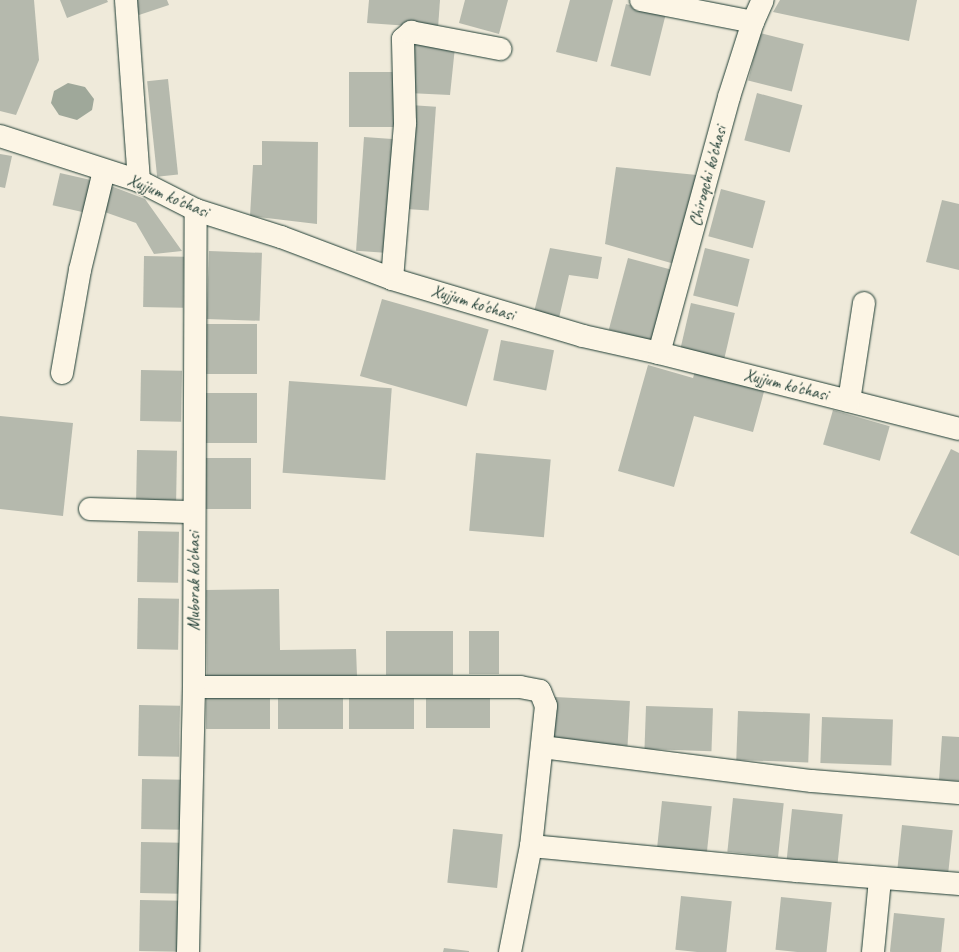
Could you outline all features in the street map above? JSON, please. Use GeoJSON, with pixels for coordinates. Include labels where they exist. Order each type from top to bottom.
{"type":"FeatureCollection","features":[{"type":"Feature","properties":{"kind":"street"},"geometry":{"type":"LineString","coordinates":[[126,0],[139,181]]}},
{"type":"Feature","properties":{"kind":"street"},"geometry":{"type":"LineString","coordinates":[[641,0],[753,22]]}},
{"type":"Feature","properties":{"kind":"street","name":"Chiroqchi ko'chasi"},"geometry":{"type":"LineString","coordinates":[[659,353],[729,97],[753,22],[763,0]]}},
{"type":"Feature","properties":{"kind":"street"},"geometry":{"type":"LineString","coordinates":[[392,280],[405,123],[403,39],[411,32],[500,49]]}},
{"type":"Feature","properties":{"kind":"street","name":"Xujjum ko'chasi"},"geometry":{"type":"LineString","coordinates":[[0,136],[104,171],[139,181],[196,210],[281,237],[392,280],[583,336],[659,353],[959,429]]}},
{"type":"Feature","properties":{"kind":"street"},"geometry":{"type":"LineString","coordinates":[[62,373],[80,270],[104,171]]}},
{"type":"Feature","properties":{"kind":"street","name":"Muborak ko'chasi"},"geometry":{"type":"LineString","coordinates":[[188,952],[194,688],[196,210]]}},
{"type":"Feature","properties":{"kind":"street"},"geometry":{"type":"LineString","coordinates":[[850,401],[864,303]]}},
{"type":"Feature","properties":{"kind":"street"},"geometry":{"type":"LineString","coordinates":[[90,509],[194,512]]}},
{"type":"Feature","properties":{"kind":"street"},"geometry":{"type":"LineString","coordinates":[[194,688],[520,687],[540,691],[546,706],[531,846],[510,952]]}},
{"type":"Feature","properties":{"kind":"street"},"geometry":{"type":"LineString","coordinates":[[542,747],[812,781],[959,792]]}},
{"type":"Feature","properties":{"kind":"street"},"geometry":{"type":"LineString","coordinates":[[531,846],[880,879],[959,884]]}},
{"type":"Feature","properties":{"kind":"street"},"geometry":{"type":"LineString","coordinates":[[873,952],[880,879]]}},
{"type":"Feature","properties":{"kind":"shaded area"},"geometry":{"type":"Polygon","coordinates":[[[68,83],[85,87],[94,99],[92,110],[77,120],[59,115],[51,103],[54,91],[68,83]]]}},
{"type":"Feature","properties":{"kind":"building"},"geometry":{"type":"Polygon","coordinates":[[[0,0],[34,0],[39,60],[16,115],[0,111],[0,0]]]}},
{"type":"Feature","properties":{"kind":"building"},"geometry":{"type":"Polygon","coordinates":[[[60,0],[107,0],[108,2],[67,18],[60,0]]]}},
{"type":"Feature","properties":{"kind":"building"},"geometry":{"type":"Polygon","coordinates":[[[134,0],[167,0],[169,5],[139,15],[134,0]]]}},
{"type":"Feature","properties":{"kind":"building"},"geometry":{"type":"Polygon","coordinates":[[[369,0],[440,0],[438,28],[367,23],[369,0]]]}},
{"type":"Feature","properties":{"kind":"building"},"geometry":{"type":"Polygon","coordinates":[[[465,0],[508,0],[499,34],[459,23],[465,0]]]}},
{"type":"Feature","properties":{"kind":"building"},"geometry":{"type":"Polygon","coordinates":[[[570,0],[613,0],[597,62],[556,52],[570,0]]]}},
{"type":"Feature","properties":{"kind":"building"},"geometry":{"type":"Polygon","coordinates":[[[780,0],[917,0],[909,41],[773,12],[780,0]]]}},
{"type":"Feature","properties":{"kind":"building"},"geometry":{"type":"Polygon","coordinates":[[[626,4],[666,14],[650,76],[611,66],[626,4]]]}},
{"type":"Feature","properties":{"kind":"building"},"geometry":{"type":"Polygon","coordinates":[[[760,33],[804,44],[792,91],[748,81],[760,33]]]}},
{"type":"Feature","properties":{"kind":"building"},"geometry":{"type":"Polygon","coordinates":[[[409,38],[455,47],[450,95],[408,93],[409,38]]]}},
{"type":"Feature","properties":{"kind":"building"},"geometry":{"type":"Polygon","coordinates":[[[349,72],[398,72],[398,127],[349,127],[349,72]]]}},
{"type":"Feature","properties":{"kind":"building"},"geometry":{"type":"Polygon","coordinates":[[[168,79],[178,174],[157,177],[147,81],[168,79]]]}},
{"type":"Feature","properties":{"kind":"building"},"geometry":{"type":"Polygon","coordinates":[[[757,93],[802,105],[790,152],[744,140],[757,93]]]}},
{"type":"Feature","properties":{"kind":"building"},"geometry":{"type":"Polygon","coordinates":[[[410,105],[436,107],[429,211],[403,209],[410,105]]]}},
{"type":"Feature","properties":{"kind":"building"},"geometry":{"type":"Polygon","coordinates":[[[364,137],[396,139],[388,253],[356,251],[364,137]]]}},
{"type":"Feature","properties":{"kind":"building"},"geometry":{"type":"Polygon","coordinates":[[[262,141],[318,142],[317,224],[250,216],[253,165],[262,165],[262,141]]]}},
{"type":"Feature","properties":{"kind":"building"},"geometry":{"type":"Polygon","coordinates":[[[0,154],[12,156],[5,188],[0,187],[0,154]]]}},
{"type":"Feature","properties":{"kind":"building"},"geometry":{"type":"Polygon","coordinates":[[[616,167],[697,175],[678,265],[605,244],[616,167]]]}},
{"type":"Feature","properties":{"kind":"building"},"geometry":{"type":"Polygon","coordinates":[[[60,173],[94,181],[87,213],[53,205],[60,173]]]}},
{"type":"Feature","properties":{"kind":"building"},"geometry":{"type":"Polygon","coordinates":[[[103,183],[145,199],[182,251],[154,254],[136,223],[96,209],[103,183]]]}},
{"type":"Feature","properties":{"kind":"building"},"geometry":{"type":"Polygon","coordinates":[[[721,189],[765,201],[753,248],[708,236],[721,189]]]}},
{"type":"Feature","properties":{"kind":"building"},"geometry":{"type":"Polygon","coordinates":[[[942,200],[959,204],[959,270],[926,262],[942,200]]]}},
{"type":"Feature","properties":{"kind":"building"},"geometry":{"type":"Polygon","coordinates":[[[550,248],[602,257],[598,279],[569,275],[559,318],[534,312],[550,248]]]}},
{"type":"Feature","properties":{"kind":"building"},"geometry":{"type":"Polygon","coordinates":[[[705,248],[750,259],[738,307],[693,296],[705,248]]]}},
{"type":"Feature","properties":{"kind":"building"},"geometry":{"type":"Polygon","coordinates":[[[209,251],[262,253],[260,321],[207,319],[209,251]]]}},
{"type":"Feature","properties":{"kind":"building"},"geometry":{"type":"Polygon","coordinates":[[[144,256],[184,257],[183,308],[143,307],[144,256]]]}},
{"type":"Feature","properties":{"kind":"building"},"geometry":{"type":"Polygon","coordinates":[[[628,258],[675,271],[656,342],[609,329],[628,258]]]}},
{"type":"Feature","properties":{"kind":"building"},"geometry":{"type":"Polygon","coordinates":[[[382,299],[489,330],[467,406],[360,376],[382,299]]]}},
{"type":"Feature","properties":{"kind":"building"},"geometry":{"type":"Polygon","coordinates":[[[691,303],[735,313],[724,361],[680,351],[691,303]]]}},
{"type":"Feature","properties":{"kind":"building"},"geometry":{"type":"Polygon","coordinates":[[[206,324],[257,324],[257,374],[206,374],[206,324]]]}},
{"type":"Feature","properties":{"kind":"building"},"geometry":{"type":"Polygon","coordinates":[[[501,340],[554,350],[546,391],[493,380],[501,340]]]}},
{"type":"Feature","properties":{"kind":"building"},"geometry":{"type":"Polygon","coordinates":[[[648,365],[693,378],[696,368],[765,388],[753,432],[694,416],[674,487],[618,471],[648,365]]]}},
{"type":"Feature","properties":{"kind":"building"},"geometry":{"type":"Polygon","coordinates":[[[141,370],[182,371],[181,422],[140,421],[141,370]]]}},
{"type":"Feature","properties":{"kind":"building"},"geometry":{"type":"Polygon","coordinates":[[[289,381],[392,388],[385,480],[283,473],[289,381]]]}},
{"type":"Feature","properties":{"kind":"building"},"geometry":{"type":"Polygon","coordinates":[[[205,393],[257,393],[257,443],[205,443],[205,393]]]}},
{"type":"Feature","properties":{"kind":"building"},"geometry":{"type":"Polygon","coordinates":[[[833,410],[890,426],[880,461],[823,445],[833,410]]]}},
{"type":"Feature","properties":{"kind":"building"},"geometry":{"type":"Polygon","coordinates":[[[0,416],[73,423],[63,516],[0,509],[0,416]]]}},
{"type":"Feature","properties":{"kind":"building"},"geometry":{"type":"Polygon","coordinates":[[[951,449],[959,453],[959,556],[910,533],[951,449]]]}},
{"type":"Feature","properties":{"kind":"building"},"geometry":{"type":"Polygon","coordinates":[[[137,450],[177,451],[176,502],[136,501],[137,450]]]}},
{"type":"Feature","properties":{"kind":"building"},"geometry":{"type":"Polygon","coordinates":[[[476,453],[551,460],[544,537],[469,531],[476,453]]]}},
{"type":"Feature","properties":{"kind":"building"},"geometry":{"type":"Polygon","coordinates":[[[200,458],[251,458],[251,509],[200,509],[200,458]]]}},
{"type":"Feature","properties":{"kind":"building"},"geometry":{"type":"Polygon","coordinates":[[[138,531],[179,532],[178,583],[137,582],[138,531]]]}},
{"type":"Feature","properties":{"kind":"building"},"geometry":{"type":"Polygon","coordinates":[[[279,589],[280,650],[356,649],[357,676],[207,677],[206,590],[279,589]]]}},
{"type":"Feature","properties":{"kind":"building"},"geometry":{"type":"Polygon","coordinates":[[[138,598],[179,599],[178,650],[137,649],[138,598]]]}},
{"type":"Feature","properties":{"kind":"building"},"geometry":{"type":"Polygon","coordinates":[[[386,631],[453,631],[453,675],[386,675],[386,631]]]}},
{"type":"Feature","properties":{"kind":"building"},"geometry":{"type":"Polygon","coordinates":[[[469,631],[499,631],[499,674],[469,674],[469,631]]]}},
{"type":"Feature","properties":{"kind":"building"},"geometry":{"type":"Polygon","coordinates":[[[206,692],[270,692],[270,729],[206,729],[206,692]]]}},
{"type":"Feature","properties":{"kind":"building"},"geometry":{"type":"Polygon","coordinates":[[[278,692],[343,692],[343,729],[278,729],[278,692]]]}},
{"type":"Feature","properties":{"kind":"building"},"geometry":{"type":"Polygon","coordinates":[[[349,692],[414,692],[414,729],[349,729],[349,692]]]}},
{"type":"Feature","properties":{"kind":"building"},"geometry":{"type":"Polygon","coordinates":[[[426,694],[490,694],[490,728],[426,728],[426,694]]]}},
{"type":"Feature","properties":{"kind":"building"},"geometry":{"type":"Polygon","coordinates":[[[555,697],[630,701],[628,746],[553,742],[555,697]]]}},
{"type":"Feature","properties":{"kind":"building"},"geometry":{"type":"Polygon","coordinates":[[[139,705],[180,706],[179,757],[138,756],[139,705]]]}},
{"type":"Feature","properties":{"kind":"building"},"geometry":{"type":"Polygon","coordinates":[[[646,706],[713,708],[711,751],[644,749],[646,706]]]}},
{"type":"Feature","properties":{"kind":"building"},"geometry":{"type":"Polygon","coordinates":[[[738,711],[810,714],[808,762],[736,760],[738,711]]]}},
{"type":"Feature","properties":{"kind":"building"},"geometry":{"type":"Polygon","coordinates":[[[822,717],[893,719],[891,765],[820,763],[822,717]]]}},
{"type":"Feature","properties":{"kind":"building"},"geometry":{"type":"Polygon","coordinates":[[[942,736],[959,737],[959,781],[939,780],[942,736]]]}},
{"type":"Feature","properties":{"kind":"building"},"geometry":{"type":"Polygon","coordinates":[[[142,779],[184,780],[183,830],[141,829],[142,779]]]}},
{"type":"Feature","properties":{"kind":"building"},"geometry":{"type":"Polygon","coordinates":[[[733,798],[784,803],[778,857],[727,852],[733,798]]]}},
{"type":"Feature","properties":{"kind":"building"},"geometry":{"type":"Polygon","coordinates":[[[662,801],[712,806],[706,859],[656,854],[662,801]]]}},
{"type":"Feature","properties":{"kind":"building"},"geometry":{"type":"Polygon","coordinates":[[[792,809],[843,814],[837,867],[786,862],[792,809]]]}},
{"type":"Feature","properties":{"kind":"building"},"geometry":{"type":"Polygon","coordinates":[[[902,825],[953,830],[947,883],[896,878],[902,825]]]}},
{"type":"Feature","properties":{"kind":"building"},"geometry":{"type":"Polygon","coordinates":[[[453,829],[503,834],[497,888],[447,883],[453,829]]]}},
{"type":"Feature","properties":{"kind":"building"},"geometry":{"type":"Polygon","coordinates":[[[141,842],[182,843],[181,894],[140,893],[141,842]]]}},
{"type":"Feature","properties":{"kind":"building"},"geometry":{"type":"Polygon","coordinates":[[[681,896],[732,901],[726,952],[697,952],[675,950],[681,896]]]}},
{"type":"Feature","properties":{"kind":"building"},"geometry":{"type":"Polygon","coordinates":[[[781,897],[832,902],[827,952],[797,952],[775,950],[781,897]]]}},
{"type":"Feature","properties":{"kind":"building"},"geometry":{"type":"Polygon","coordinates":[[[140,900],[182,901],[181,952],[139,951],[140,900]]]}},
{"type":"Feature","properties":{"kind":"building"},"geometry":{"type":"Polygon","coordinates":[[[894,913],[945,918],[941,952],[890,952],[894,913]]]}},
{"type":"Feature","properties":{"kind":"building"},"geometry":{"type":"Polygon","coordinates":[[[444,948],[469,951],[469,952],[443,952],[444,948]]]}}]}
